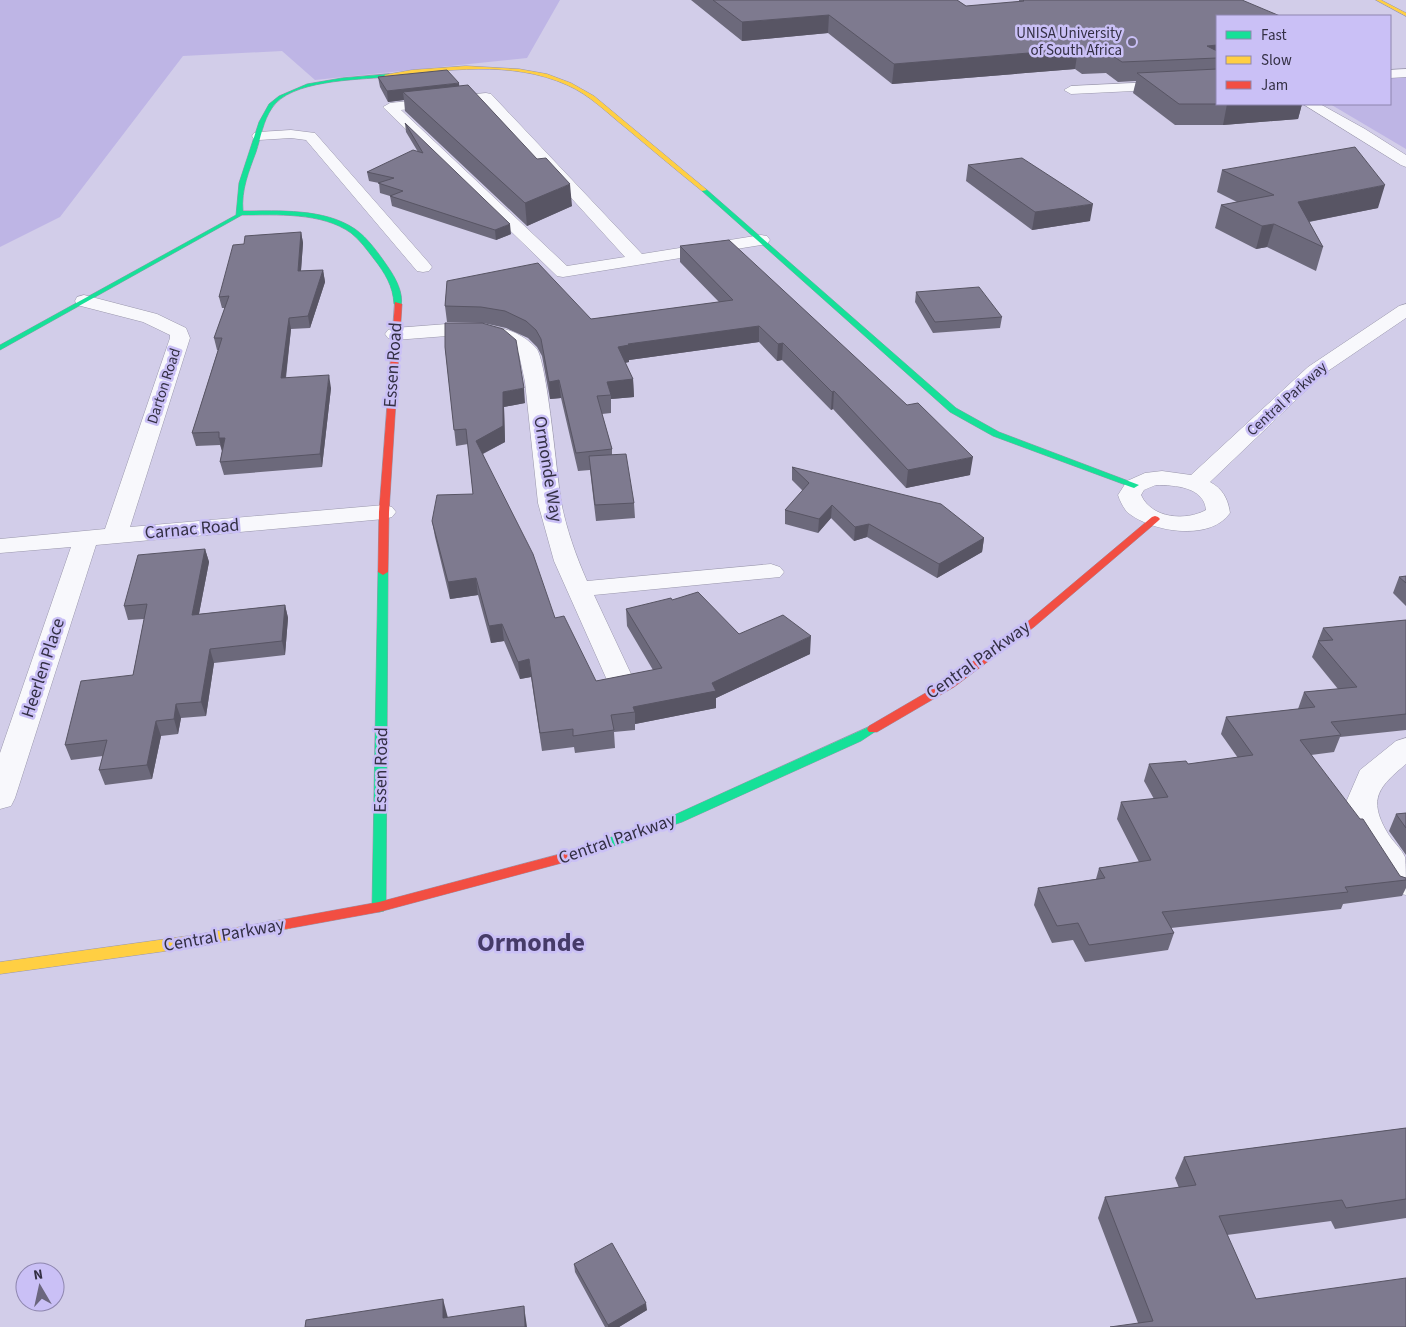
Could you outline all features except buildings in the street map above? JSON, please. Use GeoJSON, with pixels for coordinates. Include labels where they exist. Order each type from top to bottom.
{"type":"FeatureCollection","features":[{"type":"Feature","properties":{"kind":"street"},"geometry":{"type":"LineString","coordinates":[[1378,0],[1406,15]]}},
{"type":"Feature","properties":{"kind":"street"},"geometry":{"type":"LineString","coordinates":[[0,348],[238,216],[240,213],[239,193],[271,104],[290,92],[318,85],[446,69],[511,70],[550,77],[580,88],[761,240],[959,414],[996,434],[1134,485]]}},
{"type":"Feature","properties":{"kind":"street"},"geometry":{"type":"LineString","coordinates":[[1391,74],[1406,74]]}},
{"type":"Feature","properties":{"kind":"street"},"geometry":{"type":"LineString","coordinates":[[1071,90],[1216,83]]}},
{"type":"Feature","properties":{"kind":"street"},"geometry":{"type":"LineString","coordinates":[[639,261],[486,97],[390,108],[563,272],[639,261],[761,240]]}},
{"type":"Feature","properties":{"kind":"street"},"geometry":{"type":"LineString","coordinates":[[1312,105],[1360,132],[1406,162]]}},
{"type":"Feature","properties":{"kind":"street"},"geometry":{"type":"LineString","coordinates":[[260,136],[291,134],[310,136],[423,267]]}},
{"type":"Feature","properties":{"kind":"street","name":"Essen Road"},"geometry":{"type":"LineString","coordinates":[[240,213],[264,213],[342,224],[360,236],[394,280],[398,306],[384,512],[379,907]]}},
{"type":"Feature","properties":{"kind":"street"},"geometry":{"type":"LineString","coordinates":[[625,246],[747,228]]}},
{"type":"Feature","properties":{"kind":"street","name":"Darton Road"},"geometry":{"type":"LineString","coordinates":[[84,301],[150,318],[179,332],[180,338],[115,536]]}},
{"type":"Feature","properties":{"kind":"street","name":"Central Parkway"},"geometry":{"type":"LineString","coordinates":[[1195,484],[1315,371],[1406,310]]}},
{"type":"Feature","properties":{"kind":"street"},"geometry":{"type":"LineString","coordinates":[[1386,322],[1406,330]]}},
{"type":"Feature","properties":{"kind":"street","name":"Ormonde Way"},"geometry":{"type":"LineString","coordinates":[[395,334],[448,330],[485,330],[512,338],[529,352],[535,382],[550,503],[566,561],[617,674]]}},
{"type":"Feature","properties":{"kind":"street"},"geometry":{"type":"LineString","coordinates":[[1153,478],[1167,478],[1195,484],[1207,490],[1215,497],[1219,505],[1218,513],[1211,519],[1200,523],[1170,523],[1155,519],[1143,513],[1129,499],[1129,492],[1134,485],[1153,478]]}},
{"type":"Feature","properties":{"kind":"street","name":"Carnac Road"},"geometry":{"type":"LineString","coordinates":[[0,546],[384,512]]}},
{"type":"Feature","properties":{"kind":"street","name":"Central Parkway"},"geometry":{"type":"LineString","coordinates":[[0,968],[195,941],[379,907],[569,857],[668,822],[857,738],[958,678],[1030,625],[1155,519]]}},
{"type":"Feature","properties":{"kind":"street","name":"Heerlen Place"},"geometry":{"type":"LineString","coordinates":[[0,798],[86,539]]}},
{"type":"Feature","properties":{"kind":"street"},"geometry":{"type":"LineString","coordinates":[[578,589],[771,572]]}},
{"type":"Feature","properties":{"kind":"street"},"geometry":{"type":"LineString","coordinates":[[1406,748],[1371,777],[1362,800],[1363,816],[1370,830],[1406,883]]}},
{"type":"Feature","properties":{"kind":"shaded area"},"geometry":{"type":"Polygon","coordinates":[[[0,0],[560,0],[527,58],[315,80],[282,51],[183,56],[60,217],[0,247],[0,0]]]}},
{"type":"Feature","properties":{"kind":"shaded area"},"geometry":{"type":"Polygon","coordinates":[[[1406,75],[1406,149],[1332,105],[1391,105],[1391,76],[1406,75]]]}},
{"type":"Feature","properties":{"kind":"traffic: fast"},"geometry":{"type":"LineString","coordinates":[[240,213],[239,198],[242,183],[262,122],[271,105],[280,97],[293,90],[325,82],[387,75]]}},
{"type":"Feature","properties":{"kind":"traffic: fast"},"geometry":{"type":"LineString","coordinates":[[704,190],[953,410],[996,434],[1134,485]]}},
{"type":"Feature","properties":{"kind":"traffic: fast"},"geometry":{"type":"LineString","coordinates":[[0,348],[238,216],[240,213],[314,217],[342,225],[353,231],[367,245],[390,275],[397,292],[398,304]]}},
{"type":"Feature","properties":{"kind":"traffic: fast"},"geometry":{"type":"LineString","coordinates":[[379,907],[383,572]]}},
{"type":"Feature","properties":{"kind":"traffic: fast"},"geometry":{"type":"LineString","coordinates":[[568,857],[677,819],[857,738],[873,729]]}},
{"type":"Feature","properties":{"kind":"traffic: slow"},"geometry":{"type":"LineString","coordinates":[[1378,0],[1406,15]]}},
{"type":"Feature","properties":{"kind":"traffic: slow"},"geometry":{"type":"LineString","coordinates":[[387,75],[439,69],[493,68],[519,70],[570,84],[592,97],[704,190]]}},
{"type":"Feature","properties":{"kind":"traffic: slow"},"geometry":{"type":"LineString","coordinates":[[0,968],[195,941],[286,924]]}},
{"type":"Feature","properties":{"kind":"traffic: jam"},"geometry":{"type":"LineString","coordinates":[[383,572],[384,512],[398,304]]}},
{"type":"Feature","properties":{"kind":"traffic: jam"},"geometry":{"type":"LineString","coordinates":[[873,729],[950,684],[1030,625],[1155,519]]}},
{"type":"Feature","properties":{"kind":"traffic: jam"},"geometry":{"type":"LineString","coordinates":[[286,924],[379,907],[568,857]]}},
{"type":"Feature","properties":{"kind":"place","name":"UNISA University of South Africa"},"geometry":{"type":"Point","coordinates":[1132,42]}},
{"type":"Feature","properties":{"kind":"district","name":"Ormonde"},"geometry":{"type":"Point","coordinates":[531,942]}}]}
